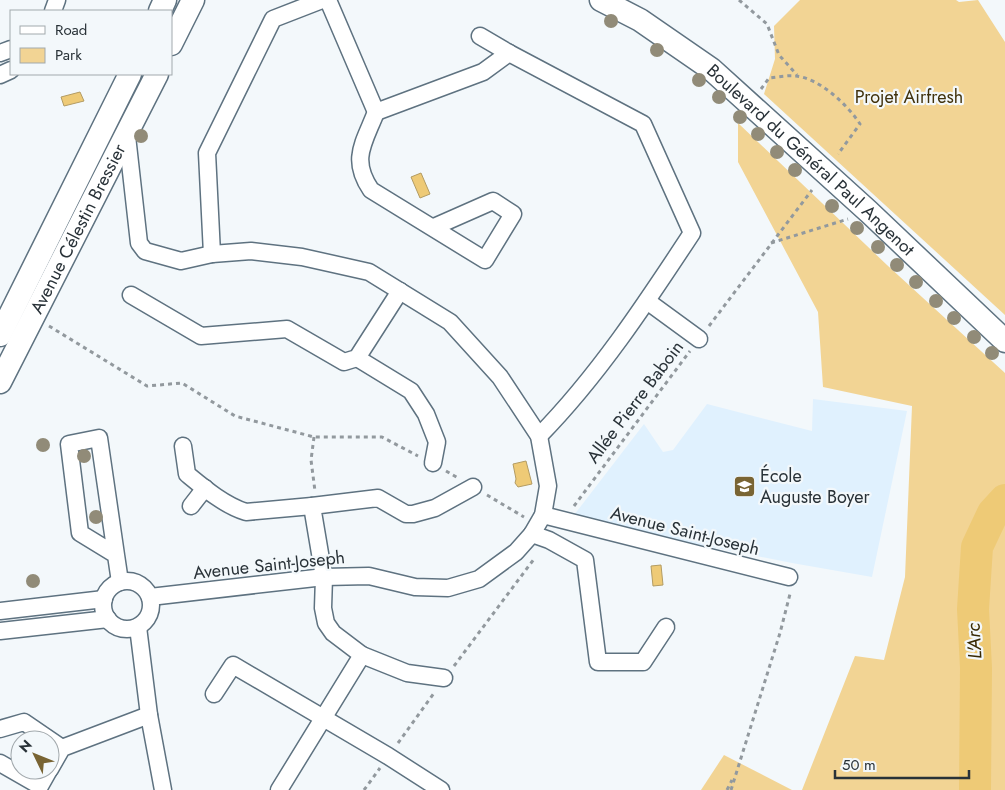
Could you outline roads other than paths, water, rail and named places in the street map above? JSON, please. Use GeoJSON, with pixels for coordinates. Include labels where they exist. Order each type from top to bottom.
{"type":"FeatureCollection","features":[{"type":"Feature","properties":{"kind":"main road"},"geometry":{"type":"LineString","coordinates":[[172,42],[193,0]]}},
{"type":"Feature","properties":{"kind":"main road","name":"Boulevard du Général Paul Angenot"},"geometry":{"type":"LineString","coordinates":[[601,0],[640,20],[711,69],[869,212],[1005,340]]}},
{"type":"Feature","properties":{"kind":"main road","name":"Avenue Célestin Bressier"},"geometry":{"type":"LineString","coordinates":[[0,335],[130,75]]}},
{"type":"Feature","properties":{"kind":"main road","name":"Avenue Célestin Bressier"},"geometry":{"type":"LineString","coordinates":[[0,382],[157,75]]}},
{"type":"Feature","properties":{"kind":"street"},"geometry":{"type":"LineString","coordinates":[[212,254],[206,159],[210,145],[273,19],[322,0]]}},
{"type":"Feature","properties":{"kind":"street"},"geometry":{"type":"LineString","coordinates":[[328,0],[376,112],[360,152],[359,166],[361,176],[370,190],[434,227]]}},
{"type":"Feature","properties":{"kind":"street"},"geometry":{"type":"LineString","coordinates":[[480,36],[643,124],[692,233],[647,301],[566,409],[539,436]]}},
{"type":"Feature","properties":{"kind":"street"},"geometry":{"type":"LineString","coordinates":[[376,112],[483,72],[509,53]]}},
{"type":"Feature","properties":{"kind":"street"},"geometry":{"type":"LineString","coordinates":[[127,136],[138,243],[146,251],[181,261],[212,254],[251,251],[302,257],[369,272],[450,322],[500,377],[539,436],[548,486],[538,525],[549,540],[585,560],[598,662],[643,662],[666,627]]}},
{"type":"Feature","properties":{"kind":"street"},"geometry":{"type":"LineString","coordinates":[[131,295],[201,336],[287,329],[344,362],[356,358],[400,291]]}},
{"type":"Feature","properties":{"kind":"street"},"geometry":{"type":"LineString","coordinates":[[647,301],[699,340]]}},
{"type":"Feature","properties":{"kind":"street"},"geometry":{"type":"LineString","coordinates":[[356,358],[411,390],[426,414],[437,442],[433,463]]}},
{"type":"Feature","properties":{"kind":"street"},"geometry":{"type":"LineString","coordinates":[[116,555],[80,534],[69,444],[100,438],[120,582]]}},
{"type":"Feature","properties":{"kind":"street"},"geometry":{"type":"LineString","coordinates":[[183,446],[187,474],[205,488],[246,512],[378,498],[406,514],[414,514],[435,508],[473,487]]}},
{"type":"Feature","properties":{"kind":"street"},"geometry":{"type":"LineString","coordinates":[[191,506],[205,488]]}},
{"type":"Feature","properties":{"kind":"street"},"geometry":{"type":"LineString","coordinates":[[312,506],[324,577],[323,608],[326,623],[333,633],[362,655],[407,673],[444,678]]}},
{"type":"Feature","properties":{"kind":"street","name":"Avenue Saint-Joseph"},"geometry":{"type":"LineString","coordinates":[[150,597],[324,577],[369,576],[415,587],[448,588],[479,579],[516,552],[538,525],[562,522],[790,582]]}},
{"type":"Feature","properties":{"kind":"street"},"geometry":{"type":"LineString","coordinates":[[120,582],[134,582],[141,585],[150,597],[152,604],[148,617],[138,627],[131,629],[118,627],[108,619],[104,612],[104,599],[107,592],[120,582]]}},
{"type":"Feature","properties":{"kind":"street"},"geometry":{"type":"LineString","coordinates":[[0,610],[104,599]]}},
{"type":"Feature","properties":{"kind":"street"},"geometry":{"type":"LineString","coordinates":[[0,631],[108,619]]}},
{"type":"Feature","properties":{"kind":"street"},"geometry":{"type":"LineString","coordinates":[[138,627],[149,715],[163,790]]}},
{"type":"Feature","properties":{"kind":"street"},"geometry":{"type":"LineString","coordinates":[[279,790],[321,718],[362,655]]}},
{"type":"Feature","properties":{"kind":"street"},"geometry":{"type":"LineString","coordinates":[[214,694],[233,665],[442,790]]}},
{"type":"Feature","properties":{"kind":"street"},"geometry":{"type":"LineString","coordinates":[[60,752],[62,748],[149,715]]}},
{"type":"Feature","properties":{"kind":"street"},"geometry":{"type":"LineString","coordinates":[[0,729],[24,722],[62,748]]}},
{"type":"Feature","properties":{"kind":"street"},"geometry":{"type":"LineString","coordinates":[[30,780],[40,786],[44,780]]}},
{"type":"Feature","properties":{"kind":"waterway","name":"L'Arc"},"geometry":{"type":"LineString","coordinates":[[975,790],[976,668],[973,609],[977,547],[993,513],[1005,500]]}},
{"type":"Feature","properties":{"kind":"place","name":"École Auguste Boyer"},"geometry":{"type":"Point","coordinates":[744,486]}},
{"type":"Feature","properties":{"kind":"park label","name":"Projet Airfresh"},"geometry":{"type":"Point","coordinates":[909,97]}}]}
